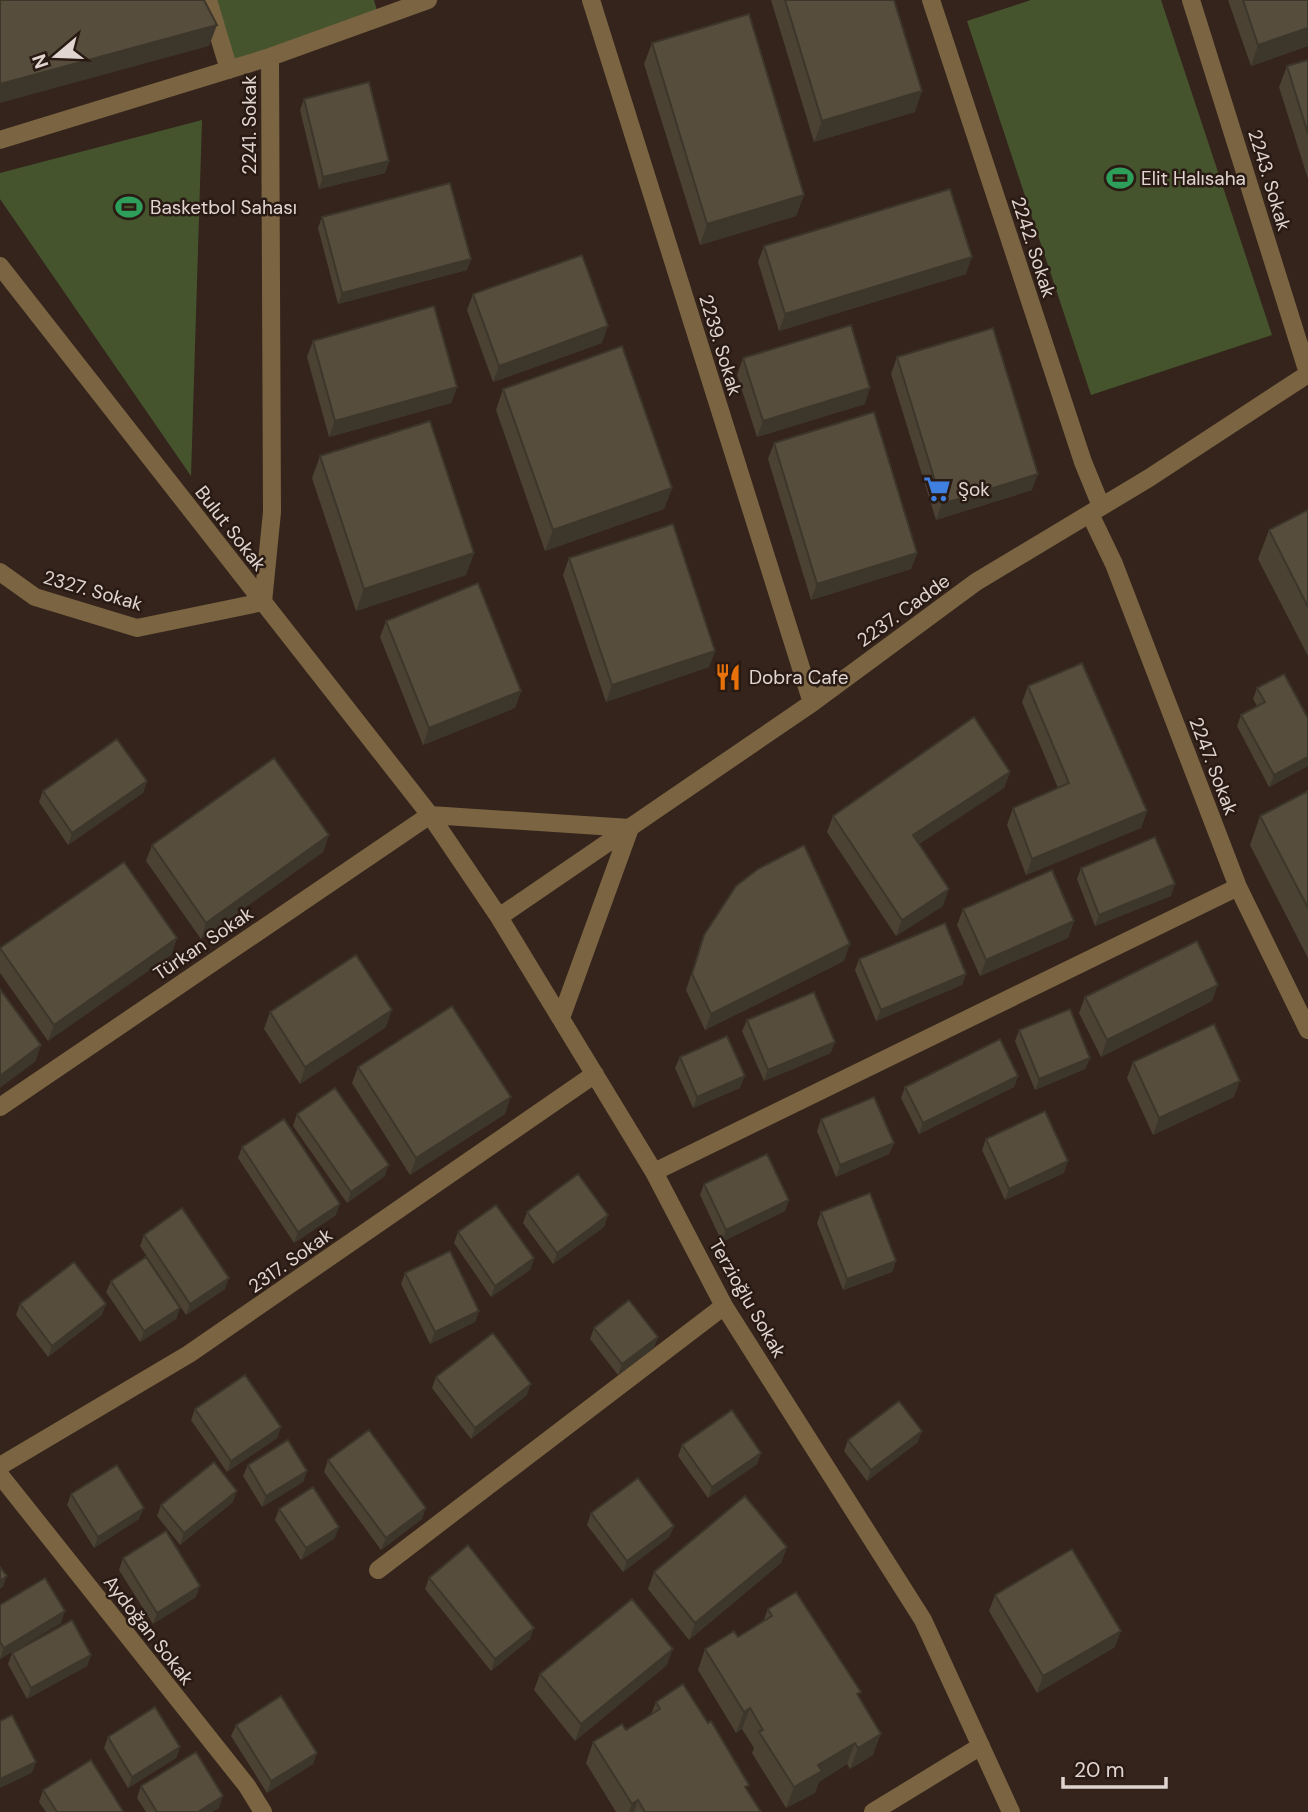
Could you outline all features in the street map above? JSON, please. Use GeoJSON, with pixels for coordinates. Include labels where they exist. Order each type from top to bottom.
{"type":"FeatureCollection","features":[{"type":"Feature","properties":{"kind":"street"},"geometry":{"type":"LineString","coordinates":[[208,0],[229,70]]}},
{"type":"Feature","properties":{"kind":"street"},"geometry":{"type":"LineString","coordinates":[[270,57],[428,0]]}},
{"type":"Feature","properties":{"kind":"street","name":"2239. Sokak"},"geometry":{"type":"LineString","coordinates":[[591,0],[812,703]]}},
{"type":"Feature","properties":{"kind":"street","name":"2242. Sokak"},"geometry":{"type":"LineString","coordinates":[[931,0],[1083,462],[1095,510]]}},
{"type":"Feature","properties":{"kind":"street","name":"2243. Sokak"},"geometry":{"type":"LineString","coordinates":[[1191,0],[1308,374]]}},
{"type":"Feature","properties":{"kind":"street","name":"2241. Sokak"},"geometry":{"type":"LineString","coordinates":[[0,140],[270,57],[272,512],[263,601]]}},
{"type":"Feature","properties":{"kind":"street","name":"Bulut Sokak"},"geometry":{"type":"LineString","coordinates":[[0,266],[430,815]]}},
{"type":"Feature","properties":{"kind":"street","name":"2237. Cadde"},"geometry":{"type":"LineString","coordinates":[[499,917],[812,703],[976,582],[1095,510],[1308,374]]}},
{"type":"Feature","properties":{"kind":"street","name":"2247. Sokak"},"geometry":{"type":"LineString","coordinates":[[1095,510],[1238,887],[1308,1030]]}},
{"type":"Feature","properties":{"kind":"street","name":"2327. Sokak"},"geometry":{"type":"LineString","coordinates":[[0,572],[35,597],[137,628],[263,601]]}},
{"type":"Feature","properties":{"kind":"street"},"geometry":{"type":"LineString","coordinates":[[430,815],[630,828],[561,1018]]}},
{"type":"Feature","properties":{"kind":"street","name":"Terzioğlu Sokak"},"geometry":{"type":"LineString","coordinates":[[430,815],[499,917],[654,1172],[724,1306],[923,1620],[1011,1812]]}},
{"type":"Feature","properties":{"kind":"street","name":"Türkan Sokak"},"geometry":{"type":"LineString","coordinates":[[0,1107],[430,815]]}},
{"type":"Feature","properties":{"kind":"street"},"geometry":{"type":"LineString","coordinates":[[654,1172],[1238,887]]}},
{"type":"Feature","properties":{"kind":"street","name":"2317. Sokak"},"geometry":{"type":"LineString","coordinates":[[0,1466],[190,1354],[595,1074]]}},
{"type":"Feature","properties":{"kind":"street"},"geometry":{"type":"LineString","coordinates":[[378,1570],[724,1306]]}},
{"type":"Feature","properties":{"kind":"street","name":"Aydoğan Sokak"},"geometry":{"type":"LineString","coordinates":[[0,1475],[247,1786],[263,1812]]}},
{"type":"Feature","properties":{"kind":"street"},"geometry":{"type":"LineString","coordinates":[[873,1812],[981,1746]]}},
{"type":"Feature","properties":{"kind":"green space"},"geometry":{"type":"Polygon","coordinates":[[[208,0],[374,0],[379,18],[229,70],[208,0]]]}},
{"type":"Feature","properties":{"kind":"green space","name":"Elit Halısaha"},"geometry":{"type":"Polygon","coordinates":[[[1031,0],[1161,0],[1272,335],[1091,395],[967,21],[1031,0]]]}},
{"type":"Feature","properties":{"kind":"green space"},"geometry":{"type":"Polygon","coordinates":[[[202,120],[191,476],[0,199],[0,173],[202,120]]]}},
{"type":"Feature","properties":{"kind":"building"},"geometry":{"type":"Polygon","coordinates":[[[0,0],[204,0],[217,25],[0,84],[0,0]]]}},
{"type":"Feature","properties":{"kind":"building"},"geometry":{"type":"Polygon","coordinates":[[[785,0],[894,0],[922,91],[822,121],[785,0]]]}},
{"type":"Feature","properties":{"kind":"building"},"geometry":{"type":"Polygon","coordinates":[[[1243,0],[1308,0],[1308,28],[1258,45],[1243,0]]]}},
{"type":"Feature","properties":{"kind":"building"},"geometry":{"type":"Polygon","coordinates":[[[749,14],[804,195],[707,224],[652,43],[749,14]]]}},
{"type":"Feature","properties":{"kind":"building"},"geometry":{"type":"Polygon","coordinates":[[[1308,60],[1308,134],[1287,66],[1308,60]]]}},
{"type":"Feature","properties":{"kind":"building"},"geometry":{"type":"Polygon","coordinates":[[[369,82],[389,161],[323,177],[304,99],[369,82]]]}},
{"type":"Feature","properties":{"kind":"building"},"geometry":{"type":"Polygon","coordinates":[[[450,183],[471,259],[342,293],[322,217],[450,183]]]}},
{"type":"Feature","properties":{"kind":"building"},"geometry":{"type":"Polygon","coordinates":[[[950,189],[972,257],[785,314],[764,246],[950,189]]]}},
{"type":"Feature","properties":{"kind":"building"},"geometry":{"type":"Polygon","coordinates":[[[582,255],[608,326],[499,366],[473,294],[582,255]]]}},
{"type":"Feature","properties":{"kind":"building"},"geometry":{"type":"Polygon","coordinates":[[[434,306],[457,387],[335,421],[313,341],[434,306]]]}},
{"type":"Feature","properties":{"kind":"building"},"geometry":{"type":"Polygon","coordinates":[[[851,325],[870,388],[763,421],[743,358],[851,325]]]}},
{"type":"Feature","properties":{"kind":"building"},"geometry":{"type":"Polygon","coordinates":[[[993,328],[1038,474],[942,504],[897,357],[993,328]]]}},
{"type":"Feature","properties":{"kind":"building"},"geometry":{"type":"Polygon","coordinates":[[[622,346],[672,488],[553,530],[503,389],[622,346]]]}},
{"type":"Feature","properties":{"kind":"building"},"geometry":{"type":"Polygon","coordinates":[[[874,412],[917,553],[817,584],[774,443],[874,412]]]}},
{"type":"Feature","properties":{"kind":"building"},"geometry":{"type":"Polygon","coordinates":[[[430,421],[474,553],[364,589],[320,456],[430,421]]]}},
{"type":"Feature","properties":{"kind":"building"},"geometry":{"type":"Polygon","coordinates":[[[1308,510],[1308,607],[1269,530],[1308,510]]]}},
{"type":"Feature","properties":{"kind":"building"},"geometry":{"type":"Polygon","coordinates":[[[673,524],[715,651],[612,685],[569,558],[673,524]]]}},
{"type":"Feature","properties":{"kind":"building"},"geometry":{"type":"Polygon","coordinates":[[[478,583],[521,691],[429,728],[386,621],[478,583]]]}},
{"type":"Feature","properties":{"kind":"building"},"geometry":{"type":"Polygon","coordinates":[[[1082,663],[1147,811],[1032,859],[1013,808],[1069,783],[1028,686],[1082,663]]]}},
{"type":"Feature","properties":{"kind":"building"},"geometry":{"type":"Polygon","coordinates":[[[1284,674],[1308,718],[1308,757],[1274,775],[1241,715],[1265,702],[1257,688],[1284,674]]]}},
{"type":"Feature","properties":{"kind":"building"},"geometry":{"type":"Polygon","coordinates":[[[974,717],[1010,772],[913,835],[949,889],[902,920],[833,816],[974,717]]]}},
{"type":"Feature","properties":{"kind":"building"},"geometry":{"type":"Polygon","coordinates":[[[117,739],[147,781],[72,833],[43,791],[117,739]]]}},
{"type":"Feature","properties":{"kind":"building"},"geometry":{"type":"Polygon","coordinates":[[[274,758],[329,835],[206,923],[152,845],[274,758]]]}},
{"type":"Feature","properties":{"kind":"building"},"geometry":{"type":"Polygon","coordinates":[[[1308,791],[1308,908],[1260,816],[1308,791]]]}},
{"type":"Feature","properties":{"kind":"building"},"geometry":{"type":"Polygon","coordinates":[[[1155,837],[1175,884],[1099,915],[1081,868],[1155,837]]]}},
{"type":"Feature","properties":{"kind":"building"},"geometry":{"type":"Polygon","coordinates":[[[804,845],[850,944],[711,1014],[692,974],[704,935],[736,886],[758,869],[804,845]]]}},
{"type":"Feature","properties":{"kind":"building"},"geometry":{"type":"Polygon","coordinates":[[[124,862],[177,938],[54,1025],[0,948],[124,862]]]}},
{"type":"Feature","properties":{"kind":"building"},"geometry":{"type":"Polygon","coordinates":[[[1052,870],[1074,921],[986,960],[963,909],[1052,870]]]}},
{"type":"Feature","properties":{"kind":"building"},"geometry":{"type":"Polygon","coordinates":[[[945,923],[966,974],[881,1010],[859,959],[945,923]]]}},
{"type":"Feature","properties":{"kind":"building"},"geometry":{"type":"Polygon","coordinates":[[[1197,941],[1218,985],[1107,1040],[1085,997],[1197,941]]]}},
{"type":"Feature","properties":{"kind":"building"},"geometry":{"type":"Polygon","coordinates":[[[356,955],[392,1010],[305,1067],[270,1012],[356,955]]]}},
{"type":"Feature","properties":{"kind":"building"},"geometry":{"type":"Polygon","coordinates":[[[0,989],[41,1045],[0,1076],[0,989]]]}},
{"type":"Feature","properties":{"kind":"building"},"geometry":{"type":"Polygon","coordinates":[[[814,992],[835,1042],[768,1070],[747,1020],[814,992]]]}},
{"type":"Feature","properties":{"kind":"building"},"geometry":{"type":"Polygon","coordinates":[[[452,1006],[511,1097],[416,1158],[358,1067],[452,1006]]]}},
{"type":"Feature","properties":{"kind":"building"},"geometry":{"type":"Polygon","coordinates":[[[1070,1009],[1090,1058],[1039,1079],[1019,1030],[1070,1009]]]}},
{"type":"Feature","properties":{"kind":"building"},"geometry":{"type":"Polygon","coordinates":[[[1214,1024],[1240,1081],[1159,1118],[1133,1062],[1214,1024]]]}},
{"type":"Feature","properties":{"kind":"building"},"geometry":{"type":"Polygon","coordinates":[[[727,1036],[745,1076],[697,1097],[680,1057],[727,1036]]]}},
{"type":"Feature","properties":{"kind":"building"},"geometry":{"type":"Polygon","coordinates":[[[1000,1039],[1018,1076],[923,1123],[905,1087],[1000,1039]]]}},
{"type":"Feature","properties":{"kind":"building"},"geometry":{"type":"Polygon","coordinates":[[[335,1088],[389,1165],[351,1192],[297,1114],[335,1088]]]}},
{"type":"Feature","properties":{"kind":"building"},"geometry":{"type":"Polygon","coordinates":[[[874,1097],[894,1143],[840,1165],[821,1119],[874,1097]]]}},
{"type":"Feature","properties":{"kind":"building"},"geometry":{"type":"Polygon","coordinates":[[[1045,1111],[1068,1161],[1009,1189],[986,1139],[1045,1111]]]}},
{"type":"Feature","properties":{"kind":"building"},"geometry":{"type":"Polygon","coordinates":[[[284,1119],[340,1204],[298,1232],[242,1147],[284,1119]]]}},
{"type":"Feature","properties":{"kind":"building"},"geometry":{"type":"Polygon","coordinates":[[[767,1154],[789,1200],[726,1230],[704,1184],[767,1154]]]}},
{"type":"Feature","properties":{"kind":"building"},"geometry":{"type":"Polygon","coordinates":[[[578,1174],[608,1215],[557,1253],[527,1212],[578,1174]]]}},
{"type":"Feature","properties":{"kind":"building"},"geometry":{"type":"Polygon","coordinates":[[[870,1193],[896,1261],[847,1279],[821,1212],[870,1193]]]}},
{"type":"Feature","properties":{"kind":"building"},"geometry":{"type":"Polygon","coordinates":[[[496,1205],[534,1258],[495,1286],[458,1232],[496,1205]]]}},
{"type":"Feature","properties":{"kind":"building"},"geometry":{"type":"Polygon","coordinates":[[[182,1208],[229,1278],[190,1304],[144,1235],[182,1208]]]}},
{"type":"Feature","properties":{"kind":"building"},"geometry":{"type":"Polygon","coordinates":[[[450,1251],[479,1311],[435,1332],[405,1273],[450,1251]]]}},
{"type":"Feature","properties":{"kind":"building"},"geometry":{"type":"Polygon","coordinates":[[[146,1257],[180,1308],[144,1331],[111,1281],[146,1257]]]}},
{"type":"Feature","properties":{"kind":"building"},"geometry":{"type":"Polygon","coordinates":[[[74,1262],[106,1304],[52,1346],[20,1304],[74,1262]]]}},
{"type":"Feature","properties":{"kind":"building"},"geometry":{"type":"Polygon","coordinates":[[[629,1300],[658,1337],[622,1364],[594,1328],[629,1300]]]}},
{"type":"Feature","properties":{"kind":"building"},"geometry":{"type":"Polygon","coordinates":[[[493,1333],[531,1384],[475,1428],[436,1377],[493,1333]]]}},
{"type":"Feature","properties":{"kind":"building"},"geometry":{"type":"Polygon","coordinates":[[[245,1375],[281,1427],[231,1461],[195,1409],[245,1375]]]}},
{"type":"Feature","properties":{"kind":"building"},"geometry":{"type":"Polygon","coordinates":[[[899,1401],[922,1431],[871,1470],[848,1440],[899,1401]]]}},
{"type":"Feature","properties":{"kind":"building"},"geometry":{"type":"Polygon","coordinates":[[[732,1410],[761,1453],[712,1487],[682,1445],[732,1410]]]}},
{"type":"Feature","properties":{"kind":"building"},"geometry":{"type":"Polygon","coordinates":[[[369,1430],[426,1508],[386,1538],[328,1460],[369,1430]]]}},
{"type":"Feature","properties":{"kind":"building"},"geometry":{"type":"Polygon","coordinates":[[[288,1440],[307,1471],[266,1496],[248,1465],[288,1440]]]}},
{"type":"Feature","properties":{"kind":"building"},"geometry":{"type":"Polygon","coordinates":[[[214,1462],[237,1491],[184,1533],[161,1505],[214,1462]]]}},
{"type":"Feature","properties":{"kind":"building"},"geometry":{"type":"Polygon","coordinates":[[[117,1465],[144,1508],[98,1537],[71,1494],[117,1465]]]}},
{"type":"Feature","properties":{"kind":"building"},"geometry":{"type":"Polygon","coordinates":[[[638,1478],[674,1526],[627,1561],[591,1513],[638,1478]]]}},
{"type":"Feature","properties":{"kind":"building"},"geometry":{"type":"Polygon","coordinates":[[[313,1487],[339,1527],[306,1548],[279,1509],[313,1487]]]}},
{"type":"Feature","properties":{"kind":"building"},"geometry":{"type":"Polygon","coordinates":[[[745,1496],[787,1547],[695,1623],[654,1572],[745,1496]]]}},
{"type":"Feature","properties":{"kind":"building"},"geometry":{"type":"Polygon","coordinates":[[[166,1531],[200,1586],[157,1613],[123,1558],[166,1531]]]}},
{"type":"Feature","properties":{"kind":"building"},"geometry":{"type":"Polygon","coordinates":[[[468,1545],[534,1628],[495,1659],[429,1578],[468,1545]]]}},
{"type":"Feature","properties":{"kind":"building"},"geometry":{"type":"Polygon","coordinates":[[[1072,1549],[1121,1631],[1043,1676],[995,1595],[1072,1549]]]}},
{"type":"Feature","properties":{"kind":"building"},"geometry":{"type":"Polygon","coordinates":[[[0,1567],[7,1576],[0,1581],[0,1567]]]}},
{"type":"Feature","properties":{"kind":"building"},"geometry":{"type":"Polygon","coordinates":[[[45,1578],[65,1611],[4,1648],[0,1642],[0,1605],[45,1578]]]}},
{"type":"Feature","properties":{"kind":"building"},"geometry":{"type":"Polygon","coordinates":[[[796,1592],[861,1692],[857,1694],[881,1734],[858,1748],[855,1743],[818,1765],[822,1771],[794,1787],[759,1732],[763,1730],[750,1708],[744,1712],[705,1649],[734,1631],[738,1637],[772,1616],[768,1609],[796,1592]]]}},
{"type":"Feature","properties":{"kind":"building"},"geometry":{"type":"Polygon","coordinates":[[[632,1599],[673,1649],[581,1724],[540,1674],[632,1599]]]}},
{"type":"Feature","properties":{"kind":"building"},"geometry":{"type":"Polygon","coordinates":[[[72,1620],[91,1655],[31,1688],[12,1653],[72,1620]]]}},
{"type":"Feature","properties":{"kind":"building"},"geometry":{"type":"Polygon","coordinates":[[[683,1684],[708,1723],[711,1721],[749,1785],[745,1787],[761,1812],[645,1812],[638,1800],[632,1804],[593,1742],[622,1724],[626,1730],[660,1709],[656,1702],[683,1684]]]}},
{"type":"Feature","properties":{"kind":"building"},"geometry":{"type":"Polygon","coordinates":[[[281,1696],[317,1753],[271,1781],[236,1725],[281,1696]]]}},
{"type":"Feature","properties":{"kind":"building"},"geometry":{"type":"Polygon","coordinates":[[[155,1707],[180,1747],[132,1777],[108,1737],[155,1707]]]}},
{"type":"Feature","properties":{"kind":"building"},"geometry":{"type":"Polygon","coordinates":[[[12,1715],[36,1762],[0,1779],[0,1721],[12,1715]]]}},
{"type":"Feature","properties":{"kind":"building"},"geometry":{"type":"Polygon","coordinates":[[[196,1752],[223,1796],[198,1812],[157,1812],[141,1786],[196,1752]]]}},
{"type":"Feature","properties":{"kind":"building"},"geometry":{"type":"Polygon","coordinates":[[[91,1760],[123,1811],[57,1812],[43,1790],[91,1760]]]}},
{"type":"Feature","properties":{"kind":"place","name":"Elit Halısaha"},"geometry":{"type":"Point","coordinates":[1120,178]}},
{"type":"Feature","properties":{"kind":"place","name":"Basketbol Sahası"},"geometry":{"type":"Point","coordinates":[129,207]}},
{"type":"Feature","properties":{"kind":"place","name":"Şok"},"geometry":{"type":"Point","coordinates":[937,489]}},
{"type":"Feature","properties":{"kind":"place","name":"Dobra Cafe"},"geometry":{"type":"Point","coordinates":[728,677]}}]}
